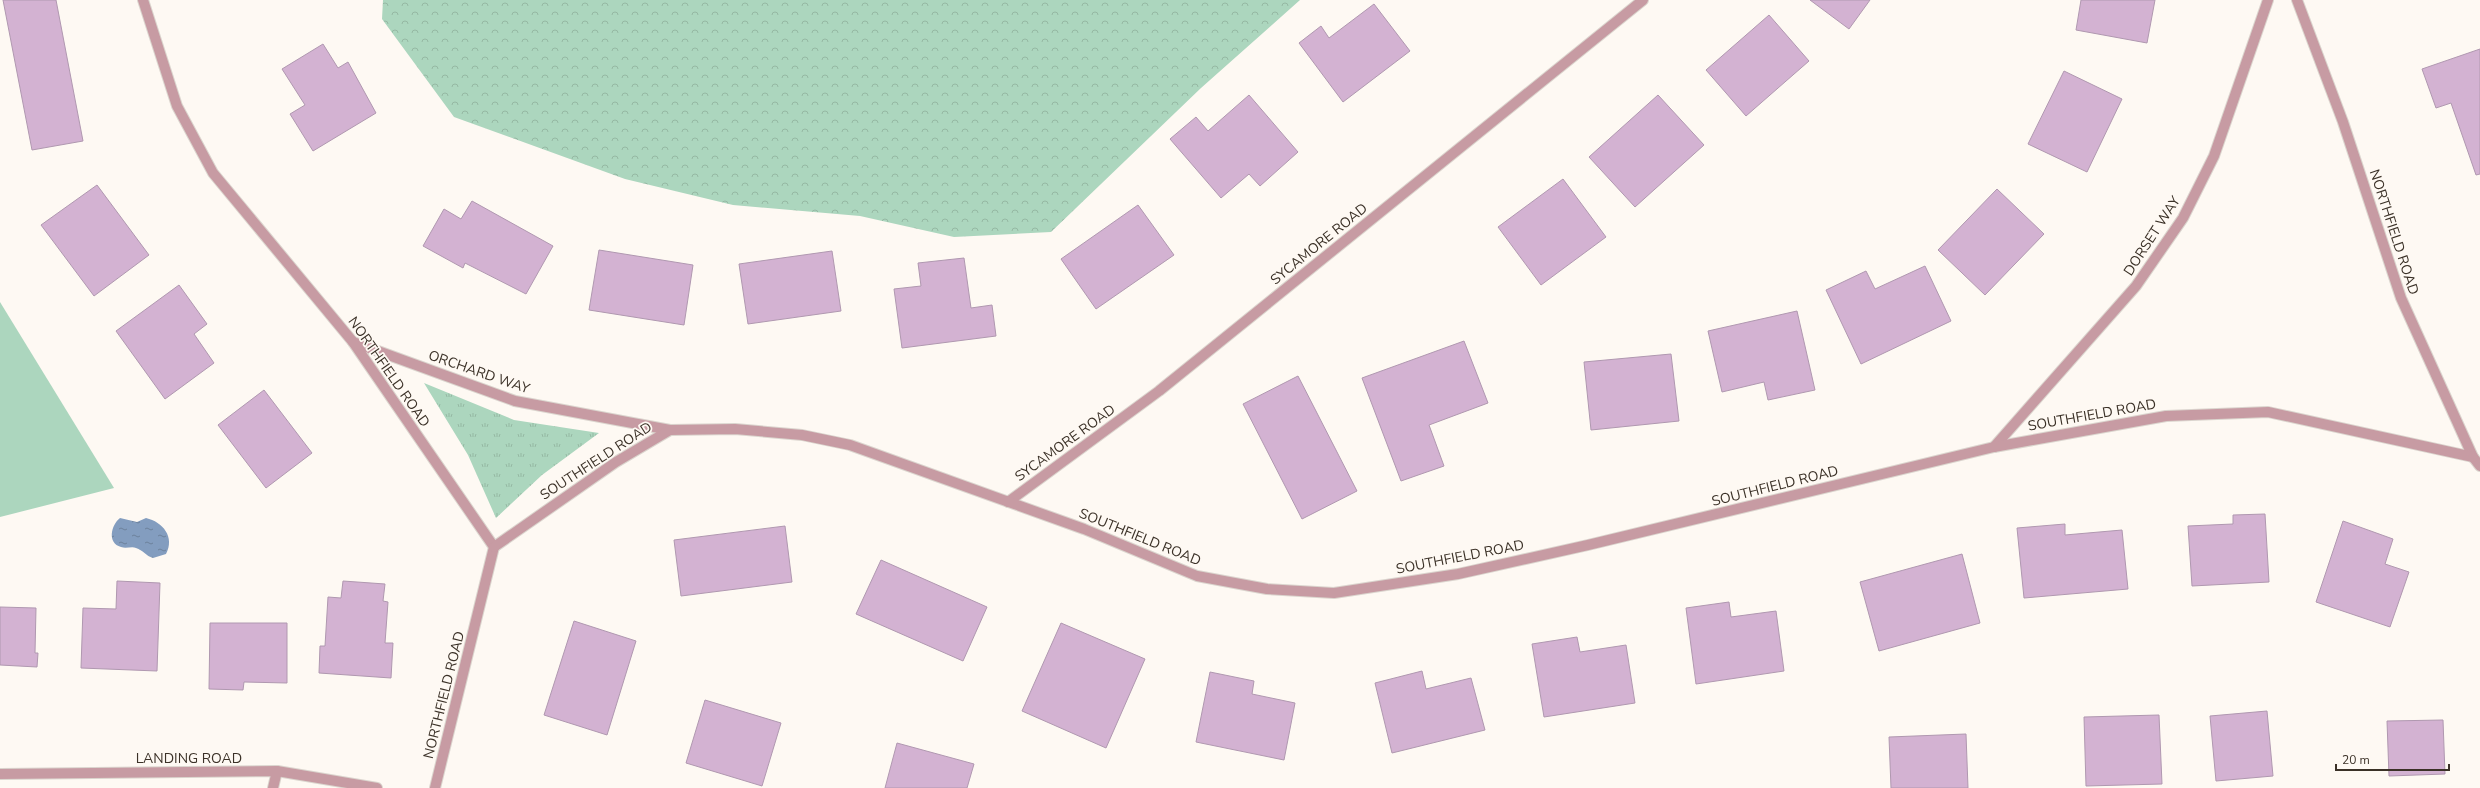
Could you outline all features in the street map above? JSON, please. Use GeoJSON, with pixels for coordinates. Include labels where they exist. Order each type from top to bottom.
{"type":"FeatureCollection","features":[{"type":"Feature","properties":{"kind":"street","name":"NORTHFIELD ROAD"},"geometry":{"type":"LineString","coordinates":[[143,0],[177,106],[213,174],[353,342],[494,547],[435,788]]}},
{"type":"Feature","properties":{"kind":"street","name":"SYCAMORE ROAD"},"geometry":{"type":"LineString","coordinates":[[1008,502],[1159,391],[1643,0]]}},
{"type":"Feature","properties":{"kind":"street","name":"DORSET WAY"},"geometry":{"type":"LineString","coordinates":[[1994,447],[2136,286],[2183,218],[2214,156],[2268,0]]}},
{"type":"Feature","properties":{"kind":"street","name":"NORTHFIELD ROAD"},"geometry":{"type":"LineString","coordinates":[[2298,0],[2343,122],[2401,298],[2473,457],[2480,466]]}},
{"type":"Feature","properties":{"kind":"street","name":"ORCHARD WAY"},"geometry":{"type":"LineString","coordinates":[[353,342],[515,401],[670,430]]}},
{"type":"Feature","properties":{"kind":"street","name":"SOUTHFIELD ROAD"},"geometry":{"type":"LineString","coordinates":[[494,547],[616,462],[670,430],[736,429],[802,435],[850,445],[1084,529],[1197,576],[1267,589],[1334,593],[1458,574],[1588,546],[1994,447],[2166,416],[2268,412],[2473,457]]}},
{"type":"Feature","properties":{"kind":"street","name":"LANDING ROAD"},"geometry":{"type":"LineString","coordinates":[[0,774],[277,771],[377,788]]}},
{"type":"Feature","properties":{"kind":"street"},"geometry":{"type":"LineString","coordinates":[[273,788],[277,771]]}},
{"type":"Feature","properties":{"kind":"green space"},"geometry":{"type":"Polygon","coordinates":[[[383,0],[1300,0],[1201,88],[1051,232],[954,237],[860,216],[733,205],[625,179],[454,117],[382,19],[383,0]]]}},
{"type":"Feature","properties":{"kind":"green space"},"geometry":{"type":"Polygon","coordinates":[[[0,302],[114,488],[0,517],[0,302]]]}},
{"type":"Feature","properties":{"kind":"green space"},"geometry":{"type":"Polygon","coordinates":[[[424,383],[514,420],[599,433],[542,475],[496,518],[468,455],[424,383]]]}},
{"type":"Feature","properties":{"kind":"water"},"geometry":{"type":"Polygon","coordinates":[[[120,518],[137,522],[146,518],[158,523],[166,531],[168,536],[169,542],[166,554],[153,558],[136,548],[123,548],[117,545],[112,538],[112,534],[114,525],[120,518]]]}},
{"type":"Feature","properties":{"kind":"building"},"geometry":{"type":"Polygon","coordinates":[[[3,0],[56,0],[83,141],[32,150],[3,0]]]}},
{"type":"Feature","properties":{"kind":"building"},"geometry":{"type":"Polygon","coordinates":[[[1810,0],[1870,0],[1849,29],[1810,0]]]}},
{"type":"Feature","properties":{"kind":"building"},"geometry":{"type":"Polygon","coordinates":[[[2081,0],[2155,0],[2147,43],[2076,30],[2081,0]]]}},
{"type":"Feature","properties":{"kind":"building"},"geometry":{"type":"Polygon","coordinates":[[[1374,4],[1410,51],[1343,102],[1299,43],[1321,26],[1329,38],[1374,4]]]}},
{"type":"Feature","properties":{"kind":"building"},"geometry":{"type":"Polygon","coordinates":[[[1769,15],[1809,61],[1746,116],[1706,70],[1769,15]]]}},
{"type":"Feature","properties":{"kind":"building"},"geometry":{"type":"Polygon","coordinates":[[[323,44],[338,68],[348,62],[376,113],[313,151],[290,114],[305,105],[282,69],[323,44]]]}},
{"type":"Feature","properties":{"kind":"building"},"geometry":{"type":"Polygon","coordinates":[[[2480,49],[2480,174],[2476,175],[2451,103],[2436,108],[2422,69],[2480,49]]]}},
{"type":"Feature","properties":{"kind":"building"},"geometry":{"type":"Polygon","coordinates":[[[2064,71],[2122,99],[2087,172],[2028,144],[2064,71]]]}},
{"type":"Feature","properties":{"kind":"building"},"geometry":{"type":"Polygon","coordinates":[[[1249,95],[1298,152],[1260,186],[1249,174],[1221,198],[1170,139],[1196,117],[1208,131],[1249,95]]]}},
{"type":"Feature","properties":{"kind":"building"},"geometry":{"type":"Polygon","coordinates":[[[1658,95],[1704,145],[1635,207],[1589,157],[1658,95]]]}},
{"type":"Feature","properties":{"kind":"building"},"geometry":{"type":"Polygon","coordinates":[[[1563,179],[1606,237],[1541,285],[1498,227],[1563,179]]]}},
{"type":"Feature","properties":{"kind":"building"},"geometry":{"type":"Polygon","coordinates":[[[97,185],[149,255],[94,296],[41,225],[97,185]]]}},
{"type":"Feature","properties":{"kind":"building"},"geometry":{"type":"Polygon","coordinates":[[[1997,189],[2044,234],[1985,295],[1938,250],[1997,189]]]}},
{"type":"Feature","properties":{"kind":"building"},"geometry":{"type":"Polygon","coordinates":[[[472,201],[553,246],[526,294],[465,263],[463,268],[423,246],[444,209],[461,219],[472,201]]]}},
{"type":"Feature","properties":{"kind":"building"},"geometry":{"type":"Polygon","coordinates":[[[1138,205],[1174,255],[1096,309],[1061,259],[1138,205]]]}},
{"type":"Feature","properties":{"kind":"building"},"geometry":{"type":"Polygon","coordinates":[[[599,250],[693,265],[684,325],[589,310],[599,250]]]}},
{"type":"Feature","properties":{"kind":"building"},"geometry":{"type":"Polygon","coordinates":[[[832,251],[841,311],[748,324],[739,264],[832,251]]]}},
{"type":"Feature","properties":{"kind":"building"},"geometry":{"type":"Polygon","coordinates":[[[964,258],[971,308],[992,305],[996,336],[902,348],[894,289],[921,286],[918,263],[964,258]]]}},
{"type":"Feature","properties":{"kind":"building"},"geometry":{"type":"Polygon","coordinates":[[[1925,266],[1951,321],[1861,364],[1826,290],[1866,271],[1875,289],[1925,266]]]}},
{"type":"Feature","properties":{"kind":"building"},"geometry":{"type":"Polygon","coordinates":[[[179,285],[207,324],[194,334],[214,363],[165,399],[116,331],[179,285]]]}},
{"type":"Feature","properties":{"kind":"building"},"geometry":{"type":"Polygon","coordinates":[[[1797,311],[1815,390],[1768,400],[1764,382],[1722,392],[1708,331],[1797,311]]]}},
{"type":"Feature","properties":{"kind":"building"},"geometry":{"type":"Polygon","coordinates":[[[1464,341],[1488,403],[1429,425],[1444,466],[1401,481],[1362,378],[1464,341]]]}},
{"type":"Feature","properties":{"kind":"building"},"geometry":{"type":"Polygon","coordinates":[[[1671,354],[1679,421],[1591,430],[1584,362],[1671,354]]]}},
{"type":"Feature","properties":{"kind":"building"},"geometry":{"type":"Polygon","coordinates":[[[1298,376],[1357,491],[1302,519],[1243,404],[1298,376]]]}},
{"type":"Feature","properties":{"kind":"building"},"geometry":{"type":"Polygon","coordinates":[[[264,390],[312,453],[266,488],[218,425],[264,390]]]}},
{"type":"Feature","properties":{"kind":"building"},"geometry":{"type":"Polygon","coordinates":[[[2265,514],[2269,582],[2192,586],[2188,526],[2233,524],[2233,515],[2265,514]]]}},
{"type":"Feature","properties":{"kind":"building"},"geometry":{"type":"Polygon","coordinates":[[[2343,521],[2393,539],[2385,564],[2409,572],[2390,627],[2316,602],[2343,521]]]}},
{"type":"Feature","properties":{"kind":"building"},"geometry":{"type":"Polygon","coordinates":[[[2065,524],[2065,535],[2122,530],[2128,589],[2024,598],[2017,528],[2065,524]]]}},
{"type":"Feature","properties":{"kind":"building"},"geometry":{"type":"Polygon","coordinates":[[[785,526],[792,582],[681,596],[674,540],[785,526]]]}},
{"type":"Feature","properties":{"kind":"building"},"geometry":{"type":"Polygon","coordinates":[[[1962,554],[1980,623],[1879,651],[1860,582],[1962,554]]]}},
{"type":"Feature","properties":{"kind":"building"},"geometry":{"type":"Polygon","coordinates":[[[881,560],[987,607],[963,661],[856,614],[881,560]]]}},
{"type":"Feature","properties":{"kind":"building"},"geometry":{"type":"Polygon","coordinates":[[[117,581],[160,583],[157,671],[81,668],[83,608],[116,609],[117,581]]]}},
{"type":"Feature","properties":{"kind":"building"},"geometry":{"type":"Polygon","coordinates":[[[343,581],[385,584],[383,601],[388,602],[385,643],[393,643],[391,678],[319,673],[320,646],[325,646],[328,597],[341,598],[343,581]]]}},
{"type":"Feature","properties":{"kind":"building"},"geometry":{"type":"Polygon","coordinates":[[[1729,602],[1731,617],[1776,611],[1784,671],[1696,684],[1686,608],[1729,602]]]}},
{"type":"Feature","properties":{"kind":"building"},"geometry":{"type":"Polygon","coordinates":[[[0,607],[36,608],[35,653],[38,653],[37,667],[0,665],[0,607]]]}},
{"type":"Feature","properties":{"kind":"building"},"geometry":{"type":"Polygon","coordinates":[[[574,621],[636,641],[607,735],[544,715],[574,621]]]}},
{"type":"Feature","properties":{"kind":"building"},"geometry":{"type":"Polygon","coordinates":[[[210,623],[287,623],[287,683],[244,682],[243,690],[209,689],[210,623]]]}},
{"type":"Feature","properties":{"kind":"building"},"geometry":{"type":"Polygon","coordinates":[[[1061,623],[1145,659],[1106,748],[1022,711],[1061,623]]]}},
{"type":"Feature","properties":{"kind":"building"},"geometry":{"type":"Polygon","coordinates":[[[1577,637],[1580,652],[1626,645],[1635,703],[1544,717],[1532,644],[1577,637]]]}},
{"type":"Feature","properties":{"kind":"building"},"geometry":{"type":"Polygon","coordinates":[[[1422,671],[1426,689],[1471,678],[1485,730],[1392,753],[1375,683],[1422,671]]]}},
{"type":"Feature","properties":{"kind":"building"},"geometry":{"type":"Polygon","coordinates":[[[1210,672],[1254,681],[1252,694],[1295,703],[1284,760],[1196,742],[1210,672]]]}},
{"type":"Feature","properties":{"kind":"building"},"geometry":{"type":"Polygon","coordinates":[[[705,700],[781,723],[762,786],[686,763],[705,700]]]}},
{"type":"Feature","properties":{"kind":"building"},"geometry":{"type":"Polygon","coordinates":[[[2267,711],[2273,776],[2216,781],[2210,716],[2267,711]]]}},
{"type":"Feature","properties":{"kind":"building"},"geometry":{"type":"Polygon","coordinates":[[[2159,715],[2162,784],[2086,786],[2084,717],[2159,715]]]}},
{"type":"Feature","properties":{"kind":"building"},"geometry":{"type":"Polygon","coordinates":[[[2443,720],[2445,774],[2389,776],[2387,721],[2443,720]]]}},
{"type":"Feature","properties":{"kind":"building"},"geometry":{"type":"Polygon","coordinates":[[[1966,734],[1968,788],[1891,788],[1889,737],[1966,734]]]}},
{"type":"Feature","properties":{"kind":"building"},"geometry":{"type":"Polygon","coordinates":[[[897,743],[974,764],[967,788],[885,788],[897,743]]]}}]}
